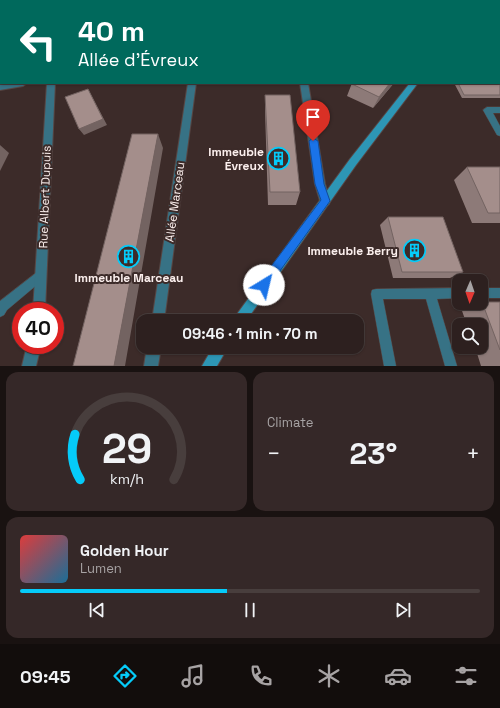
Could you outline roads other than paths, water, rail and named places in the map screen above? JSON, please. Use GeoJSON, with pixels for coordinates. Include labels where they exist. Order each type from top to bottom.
{"type":"FeatureCollection","features":[{"type":"Feature","properties":{"kind":"street"},"geometry":{"type":"LineString","coordinates":[[0,87],[17,84]]}},
{"type":"Feature","properties":{"kind":"street","name":"Rue Albert Dupuis"},"geometry":{"type":"LineString","coordinates":[[39,302],[51,84]]}},
{"type":"Feature","properties":{"kind":"street","name":"Allée Marceau"},"geometry":{"type":"LineString","coordinates":[[159,314],[192,84]]}},
{"type":"Feature","properties":{"kind":"street"},"geometry":{"type":"LineString","coordinates":[[304,84],[320,184],[326,201]]}},
{"type":"Feature","properties":{"kind":"street"},"geometry":{"type":"LineString","coordinates":[[243,314],[353,162],[413,84]]}},
{"type":"Feature","properties":{"kind":"street"},"geometry":{"type":"LineString","coordinates":[[29,366],[32,354]]}},
{"type":"Feature","properties":{"kind":"street"},"geometry":{"type":"LineString","coordinates":[[151,366],[153,354]]}},
{"type":"Feature","properties":{"kind":"street"},"geometry":{"type":"LineString","coordinates":[[209,366],[217,354]]}},
{"type":"Feature","properties":{"kind":"lane"},"geometry":{"type":"LineString","coordinates":[[500,110],[487,110],[500,133]]}},
{"type":"Feature","properties":{"kind":"lane"},"geometry":{"type":"LineString","coordinates":[[0,311],[3,306],[41,274]]}},
{"type":"Feature","properties":{"kind":"lane"},"geometry":{"type":"LineString","coordinates":[[390,366],[376,294],[452,293]]}},
{"type":"Feature","properties":{"kind":"lane"},"geometry":{"type":"LineString","coordinates":[[488,293],[500,293]]}},
{"type":"Feature","properties":{"kind":"lane"},"geometry":{"type":"LineString","coordinates":[[430,294],[451,366]]}},
{"type":"Feature","properties":{"kind":"place","name":"Immeuble Évreux"},"geometry":{"type":"Point","coordinates":[279,159]}},
{"type":"Feature","properties":{"kind":"place","name":"Immeuble Berry"},"geometry":{"type":"Point","coordinates":[414,251]}},
{"type":"Feature","properties":{"kind":"place","name":"Immeuble Marceau"},"geometry":{"type":"Point","coordinates":[129,257]}}]}
